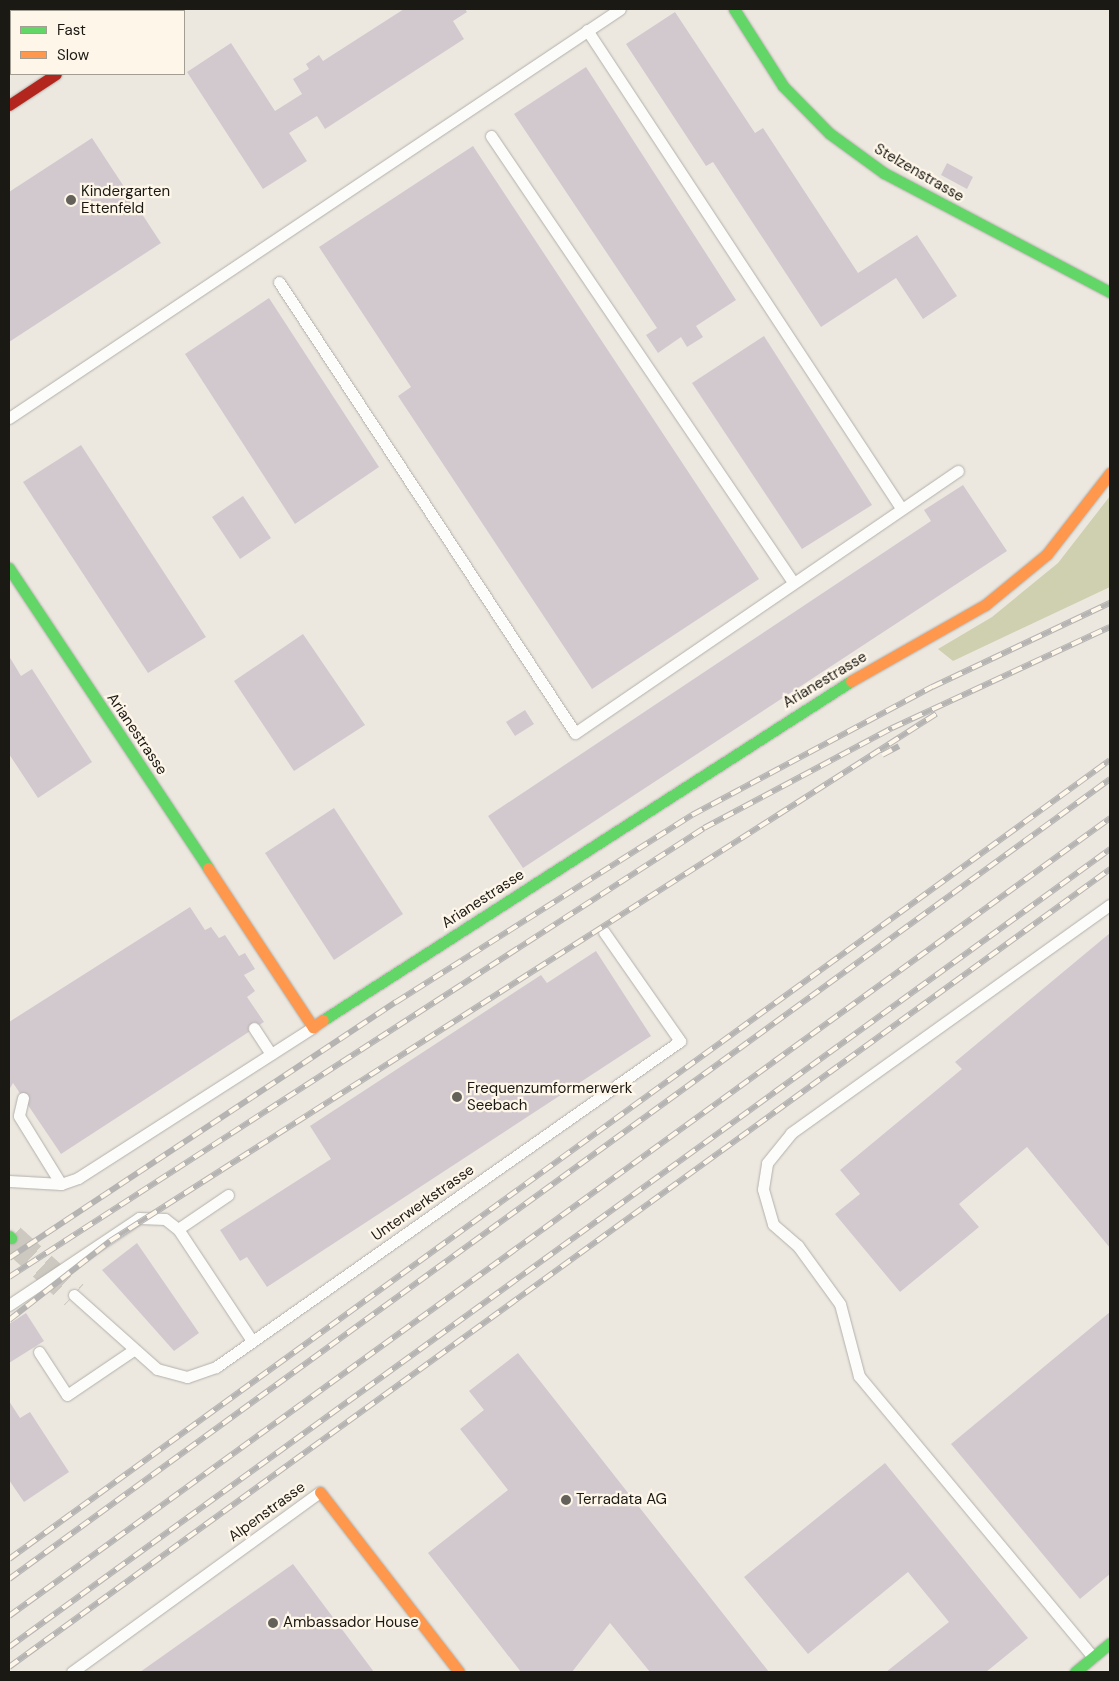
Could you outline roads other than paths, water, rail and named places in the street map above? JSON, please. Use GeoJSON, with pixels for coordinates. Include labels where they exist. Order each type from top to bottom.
{"type":"FeatureCollection","features":[{"type":"Feature","properties":{"kind":"street"},"geometry":{"type":"LineString","coordinates":[[145,10],[151,9]]}},
{"type":"Feature","properties":{"kind":"street","name":"Stelzenstrasse"},"geometry":{"type":"LineString","coordinates":[[734,9],[783,86],[829,133],[884,173],[1110,292]]}},
{"type":"Feature","properties":{"kind":"street"},"geometry":{"type":"LineString","coordinates":[[9,105],[54,75]]}},
{"type":"Feature","properties":{"kind":"street","name":"Arianestrasse"},"geometry":{"type":"LineString","coordinates":[[9,568],[313,1027],[831,692],[985,605],[1047,554],[1110,473]]}},
{"type":"Feature","properties":{"kind":"street","name":"Alpenstrasse"},"geometry":{"type":"LineString","coordinates":[[320,1492],[459,1672]]}},
{"type":"Feature","properties":{"kind":"street"},"geometry":{"type":"LineString","coordinates":[[1075,1672],[1110,1643]]}},
{"type":"Feature","properties":{"kind":"lane"},"geometry":{"type":"LineString","coordinates":[[9,418],[620,9]]}},
{"type":"Feature","properties":{"kind":"lane"},"geometry":{"type":"LineString","coordinates":[[587,30],[901,508]]}},
{"type":"Feature","properties":{"kind":"lane"},"geometry":{"type":"LineString","coordinates":[[9,91],[29,92]]}},
{"type":"Feature","properties":{"kind":"lane"},"geometry":{"type":"LineString","coordinates":[[491,136],[793,582]]}},
{"type":"Feature","properties":{"kind":"lane"},"geometry":{"type":"LineString","coordinates":[[279,282],[575,733],[901,508],[958,471]]}},
{"type":"Feature","properties":{"kind":"lane"},"geometry":{"type":"LineString","coordinates":[[1093,1658],[859,1376],[840,1304],[798,1246],[773,1224],[763,1189],[767,1163],[790,1133],[1110,905]]}},
{"type":"Feature","properties":{"kind":"lane","name":"Unterwerkstrasse"},"geometry":{"type":"LineString","coordinates":[[74,1295],[132,1351],[157,1369],[187,1376],[216,1367],[680,1041],[604,932]]}},
{"type":"Feature","properties":{"kind":"lane"},"geometry":{"type":"LineString","coordinates":[[9,1181],[61,1184],[78,1178],[313,1027]]}},
{"type":"Feature","properties":{"kind":"lane"},"geometry":{"type":"LineString","coordinates":[[254,1028],[271,1054]]}},
{"type":"Feature","properties":{"kind":"lane"},"geometry":{"type":"LineString","coordinates":[[23,1098],[19,1116],[61,1184]]}},
{"type":"Feature","properties":{"kind":"lane"},"geometry":{"type":"LineString","coordinates":[[178,1229],[228,1195]]}},
{"type":"Feature","properties":{"kind":"lane"},"geometry":{"type":"LineString","coordinates":[[9,1305],[139,1218],[165,1218],[178,1229],[252,1341]]}},
{"type":"Feature","properties":{"kind":"lane"},"geometry":{"type":"LineString","coordinates":[[39,1352],[67,1395],[132,1351]]}},
{"type":"Feature","properties":{"kind":"lane","name":"Alpenstrasse"},"geometry":{"type":"LineString","coordinates":[[72,1672],[320,1492]]}},
{"type":"Feature","properties":{"kind":"tunnel"},"geometry":{"type":"LineString","coordinates":[[11,1238],[74,1295]]}},
{"type":"Feature","properties":{"kind":"railway"},"geometry":{"type":"LineString","coordinates":[[9,1258],[396,1002],[692,815],[932,687],[1110,603]]}},
{"type":"Feature","properties":{"kind":"railway"},"geometry":{"type":"LineString","coordinates":[[9,1277],[704,828],[892,728],[1110,627]]}},
{"type":"Feature","properties":{"kind":"railway"},"geometry":{"type":"LineString","coordinates":[[9,1320],[110,1241],[936,714]]}},
{"type":"Feature","properties":{"kind":"railway"},"geometry":{"type":"LineString","coordinates":[[882,755],[899,746]]}},
{"type":"Feature","properties":{"kind":"railway"},"geometry":{"type":"LineString","coordinates":[[9,1559],[1110,760]]}},
{"type":"Feature","properties":{"kind":"railway"},"geometry":{"type":"LineString","coordinates":[[9,1579],[1110,779]]}},
{"type":"Feature","properties":{"kind":"railway"},"geometry":{"type":"LineString","coordinates":[[9,1616],[1110,818]]}},
{"type":"Feature","properties":{"kind":"railway"},"geometry":{"type":"LineString","coordinates":[[9,1647],[1110,849]]}},
{"type":"Feature","properties":{"kind":"railway"},"geometry":{"type":"LineString","coordinates":[[9,1667],[1110,869]]}},
{"type":"Feature","properties":{"kind":"place","name":"Kindergarten Ettenfeld"},"geometry":{"type":"Point","coordinates":[71,200]}},
{"type":"Feature","properties":{"kind":"place","name":"Frequenzumformerwerk Seebach"},"geometry":{"type":"Point","coordinates":[457,1097]}},
{"type":"Feature","properties":{"kind":"place","name":"Terradata AG"},"geometry":{"type":"Point","coordinates":[566,1500]}},
{"type":"Feature","properties":{"kind":"place","name":"Ambassador House"},"geometry":{"type":"Point","coordinates":[273,1623]}}]}
